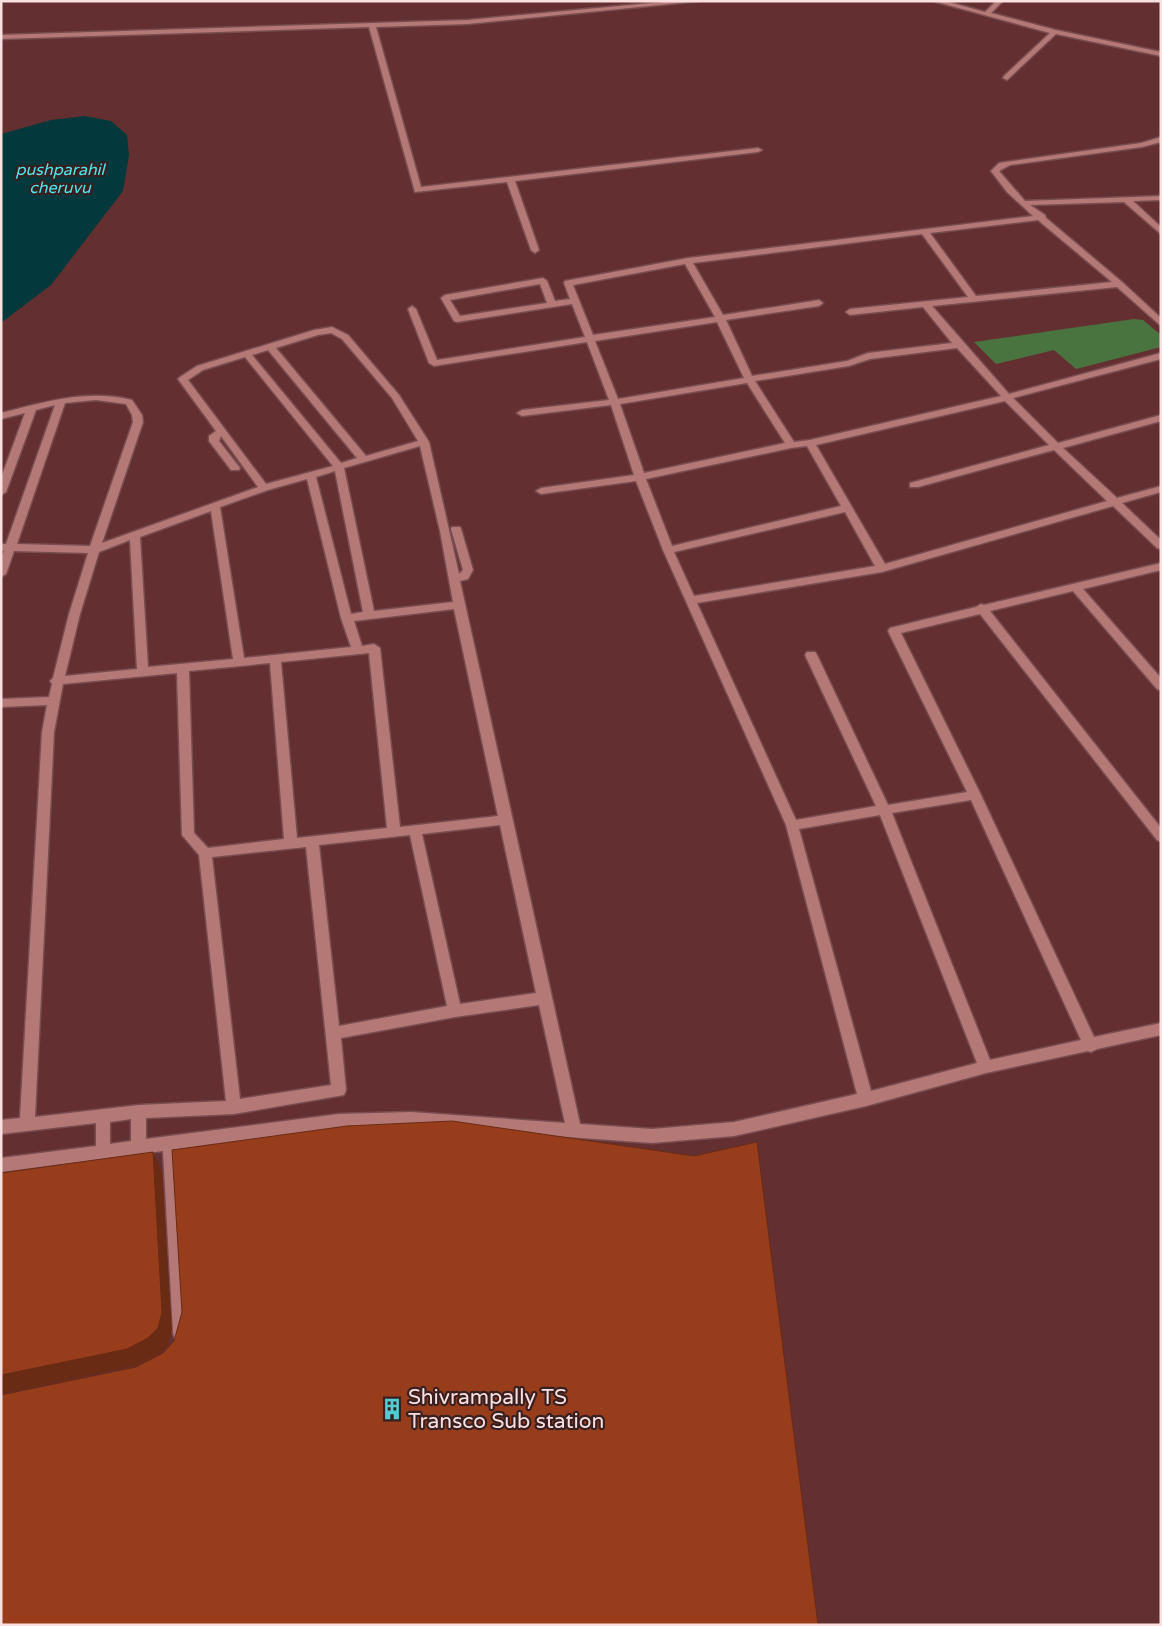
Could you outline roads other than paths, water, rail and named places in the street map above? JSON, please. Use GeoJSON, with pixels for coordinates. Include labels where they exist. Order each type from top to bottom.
{"type":"FeatureCollection","features":[{"type":"Feature","properties":{"kind":"street"},"geometry":{"type":"LineString","coordinates":[[1,37],[468,22],[697,1]]}},
{"type":"Feature","properties":{"kind":"street"},"geometry":{"type":"LineString","coordinates":[[936,1],[1055,32],[1161,54]]}},
{"type":"Feature","properties":{"kind":"street"},"geometry":{"type":"LineString","coordinates":[[987,14],[1000,1]]}},
{"type":"Feature","properties":{"kind":"street"},"geometry":{"type":"LineString","coordinates":[[372,26],[418,190],[758,150]]}},
{"type":"Feature","properties":{"kind":"street"},"geometry":{"type":"LineString","coordinates":[[1007,78],[1055,32]]}},
{"type":"Feature","properties":{"kind":"street"},"geometry":{"type":"LineString","coordinates":[[1161,139],[1142,145],[1036,159],[1002,166],[996,171],[1010,190],[1024,203],[1119,284],[1161,323]]}},
{"type":"Feature","properties":{"kind":"street"},"geometry":{"type":"LineString","coordinates":[[510,179],[535,250]]}},
{"type":"Feature","properties":{"kind":"street"},"geometry":{"type":"LineString","coordinates":[[1024,203],[1161,198]]}},
{"type":"Feature","properties":{"kind":"street"},"geometry":{"type":"LineString","coordinates":[[1126,199],[1161,232]]}},
{"type":"Feature","properties":{"kind":"street"},"geometry":{"type":"LineString","coordinates":[[866,1099],[792,825],[668,550],[640,477],[615,402],[588,338],[568,283],[688,261],[1042,217]]}},
{"type":"Feature","properties":{"kind":"street"},"geometry":{"type":"LineString","coordinates":[[925,232],[973,298]]}},
{"type":"Feature","properties":{"kind":"street"},"geometry":{"type":"LineString","coordinates":[[688,261],[720,318],[750,381],[791,445]]}},
{"type":"Feature","properties":{"kind":"street"},"geometry":{"type":"LineString","coordinates":[[552,305],[543,281],[446,298],[457,319],[552,305],[574,301]]}},
{"type":"Feature","properties":{"kind":"street"},"geometry":{"type":"LineString","coordinates":[[850,312],[1119,284]]}},
{"type":"Feature","properties":{"kind":"street"},"geometry":{"type":"LineString","coordinates":[[412,309],[434,363],[819,303]]}},
{"type":"Feature","properties":{"kind":"street"},"geometry":{"type":"LineString","coordinates":[[926,305],[957,344],[1056,446],[1161,546]]}},
{"type":"Feature","properties":{"kind":"street"},"geometry":{"type":"LineString","coordinates":[[1151,314],[1161,314]]}},
{"type":"Feature","properties":{"kind":"street"},"geometry":{"type":"LineString","coordinates":[[264,488],[183,379],[200,368],[317,332],[332,330],[345,337],[396,397],[424,442],[445,531],[458,605],[574,1131]]}},
{"type":"Feature","properties":{"kind":"street"},"geometry":{"type":"LineString","coordinates":[[522,413],[615,402],[750,381],[849,363],[868,356],[957,344]]}},
{"type":"Feature","properties":{"kind":"street"},"geometry":{"type":"LineString","coordinates":[[270,346],[363,459]]}},
{"type":"Feature","properties":{"kind":"street"},"geometry":{"type":"LineString","coordinates":[[247,354],[339,466],[369,616]]}},
{"type":"Feature","properties":{"kind":"street"},"geometry":{"type":"LineString","coordinates":[[541,490],[640,477],[791,445],[810,443],[1008,396],[1161,356]]}},
{"type":"Feature","properties":{"kind":"street"},"geometry":{"type":"LineString","coordinates":[[1,416],[61,401],[96,397],[129,402],[138,422],[93,550],[56,681],[48,732],[42,817],[27,1124]]}},
{"type":"Feature","properties":{"kind":"street"},"geometry":{"type":"LineString","coordinates":[[1,574],[6,547],[61,401]]}},
{"type":"Feature","properties":{"kind":"street"},"geometry":{"type":"LineString","coordinates":[[1,492],[32,408]]}},
{"type":"Feature","properties":{"kind":"street"},"geometry":{"type":"LineString","coordinates":[[914,485],[1161,418]]}},
{"type":"Feature","properties":{"kind":"street"},"geometry":{"type":"LineString","coordinates":[[222,432],[214,436],[214,440],[235,468]]}},
{"type":"Feature","properties":{"kind":"street"},"geometry":{"type":"LineString","coordinates":[[6,547],[93,550],[264,488],[424,442]]}},
{"type":"Feature","properties":{"kind":"street"},"geometry":{"type":"LineString","coordinates":[[810,443],[882,568]]}},
{"type":"Feature","properties":{"kind":"street"},"geometry":{"type":"LineString","coordinates":[[311,476],[347,618],[358,650]]}},
{"type":"Feature","properties":{"kind":"street"},"geometry":{"type":"LineString","coordinates":[[692,600],[882,568],[1161,489]]}},
{"type":"Feature","properties":{"kind":"street"},"geometry":{"type":"LineString","coordinates":[[215,506],[239,663]]}},
{"type":"Feature","properties":{"kind":"street"},"geometry":{"type":"LineString","coordinates":[[668,550],[848,508]]}},
{"type":"Feature","properties":{"kind":"street"},"geometry":{"type":"LineString","coordinates":[[454,579],[464,576],[468,570],[456,529]]}},
{"type":"Feature","properties":{"kind":"street"},"geometry":{"type":"LineString","coordinates":[[135,534],[143,672]]}},
{"type":"Feature","properties":{"kind":"street"},"geometry":{"type":"LineString","coordinates":[[1091,1046],[975,795],[894,631],[981,608],[1161,566]]}},
{"type":"Feature","properties":{"kind":"street"},"geometry":{"type":"LineString","coordinates":[[1075,587],[1161,686]]}},
{"type":"Feature","properties":{"kind":"street"},"geometry":{"type":"LineString","coordinates":[[347,618],[458,605]]}},
{"type":"Feature","properties":{"kind":"street"},"geometry":{"type":"LineString","coordinates":[[981,608],[1161,837]]}},
{"type":"Feature","properties":{"kind":"street"},"geometry":{"type":"LineString","coordinates":[[56,681],[374,648],[394,832]]}},
{"type":"Feature","properties":{"kind":"street"},"geometry":{"type":"LineString","coordinates":[[811,655],[884,810],[986,1067]]}},
{"type":"Feature","properties":{"kind":"street"},"geometry":{"type":"LineString","coordinates":[[275,659],[291,845]]}},
{"type":"Feature","properties":{"kind":"street"},"geometry":{"type":"LineString","coordinates":[[183,667],[188,835],[205,853],[234,1107]]}},
{"type":"Feature","properties":{"kind":"street"},"geometry":{"type":"LineString","coordinates":[[1,703],[53,701]]}},
{"type":"Feature","properties":{"kind":"street"},"geometry":{"type":"LineString","coordinates":[[792,825],[975,795]]}},
{"type":"Feature","properties":{"kind":"street"},"geometry":{"type":"LineString","coordinates":[[205,853],[312,843],[415,829],[505,820]]}},
{"type":"Feature","properties":{"kind":"street"},"geometry":{"type":"LineString","coordinates":[[415,829],[454,1011]]}},
{"type":"Feature","properties":{"kind":"street"},"geometry":{"type":"LineString","coordinates":[[1,1127],[139,1112],[234,1107],[339,1090],[312,843]]}},
{"type":"Feature","properties":{"kind":"street"},"geometry":{"type":"LineString","coordinates":[[332,1033],[454,1011],[544,998]]}},
{"type":"Feature","properties":{"kind":"street"},"geometry":{"type":"LineString","coordinates":[[1,1165],[339,1121],[411,1119],[652,1136],[734,1129],[866,1099],[986,1067],[1091,1046],[1161,1029]]}},
{"type":"Feature","properties":{"kind":"street"},"geometry":{"type":"LineString","coordinates":[[138,1147],[139,1112]]}},
{"type":"Feature","properties":{"kind":"street"},"geometry":{"type":"LineString","coordinates":[[103,1116],[103,1152]]}},
{"type":"Feature","properties":{"kind":"street"},"geometry":{"type":"LineString","coordinates":[[170,1143],[182,1329],[177,1350]]}},
{"type":"Feature","properties":{"kind":"water","name":"pushparahil cheruvu"},"geometry":{"type":"Polygon","coordinates":[[[85,116],[111,121],[127,135],[129,155],[123,191],[51,285],[1,323],[1,134],[51,120],[85,116]]]}},
{"type":"Feature","properties":{"kind":"place","name":"Shivrampally TS Transco Sub station"},"geometry":{"type":"Point","coordinates":[392,1409]}}]}
